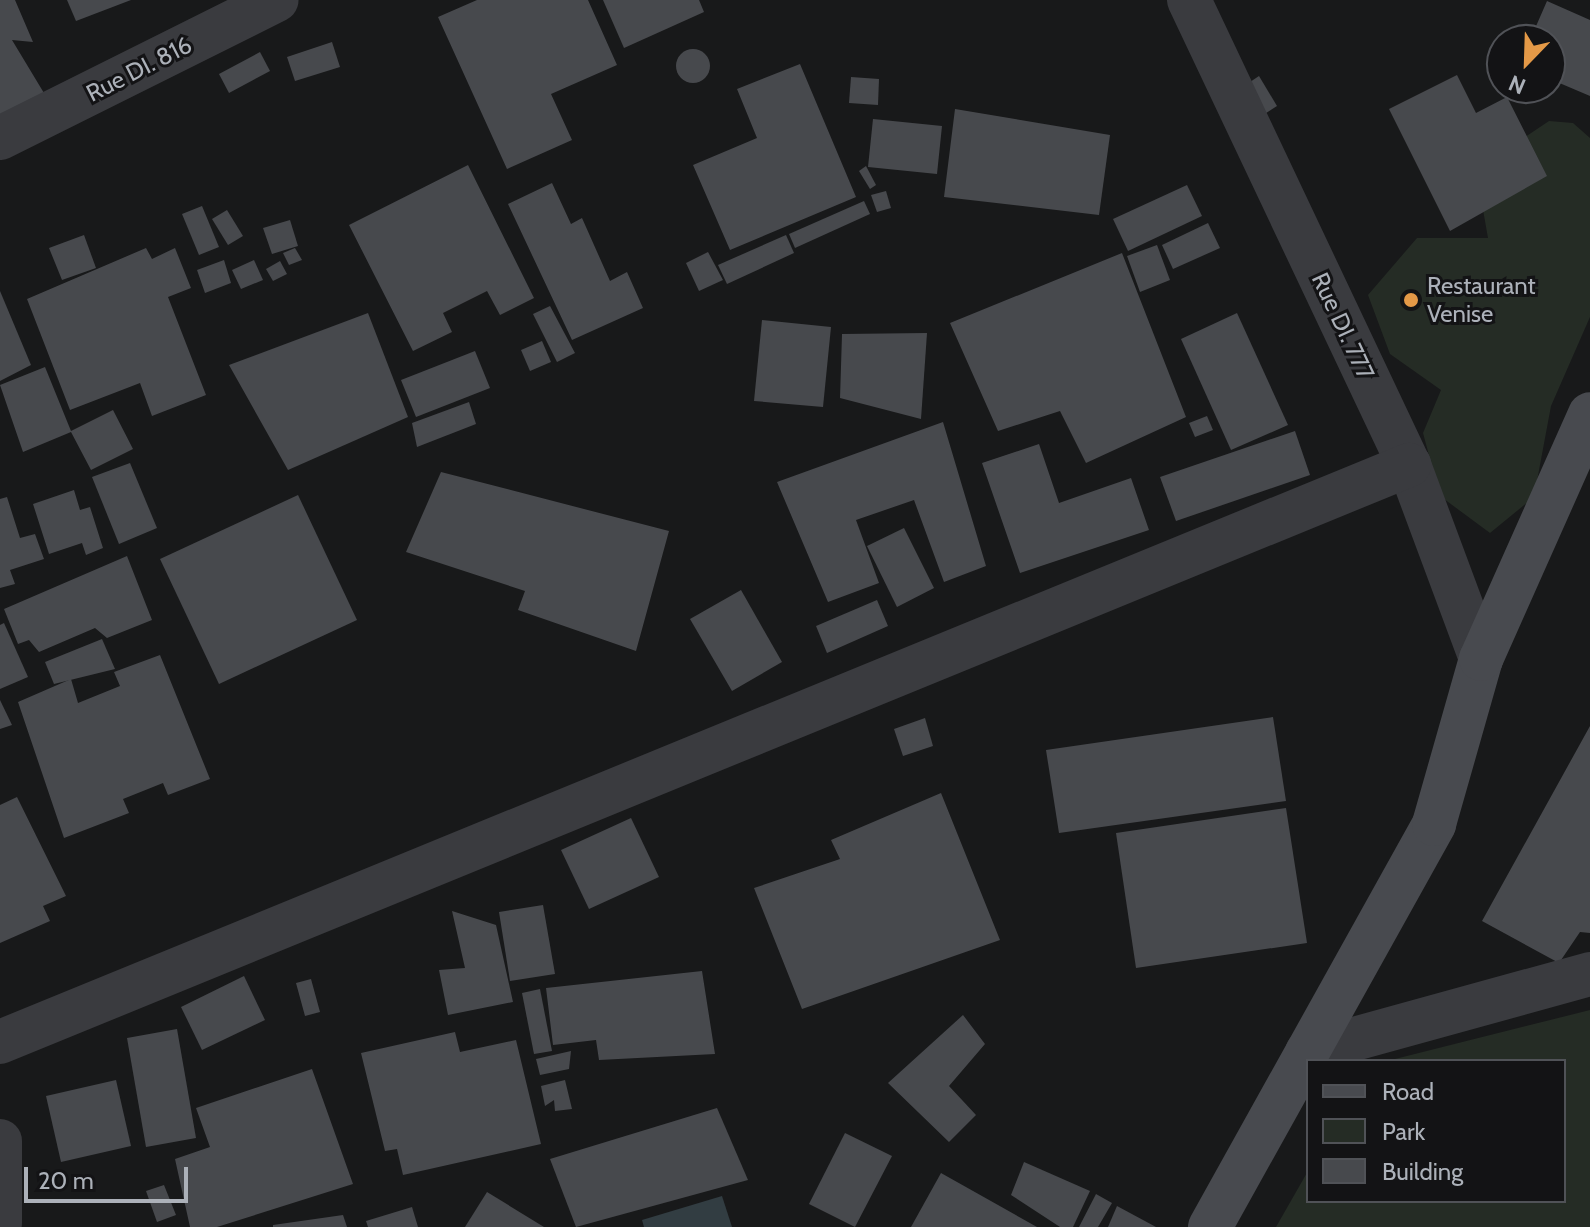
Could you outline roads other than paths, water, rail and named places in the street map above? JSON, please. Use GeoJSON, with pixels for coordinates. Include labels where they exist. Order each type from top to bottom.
{"type":"FeatureCollection","features":[{"type":"Feature","properties":{"kind":"street","name":"Rue DI. 816"},"geometry":{"type":"LineString","coordinates":[[0,138],[277,0]]}},
{"type":"Feature","properties":{"kind":"street","name":"Rue DI. 777"},"geometry":{"type":"LineString","coordinates":[[1189,0],[1409,465],[1481,659]]}},
{"type":"Feature","properties":{"kind":"street"},"geometry":{"type":"LineString","coordinates":[[1210,1227],[1434,824],[1481,659],[1590,414]]}},
{"type":"Feature","properties":{"kind":"street"},"geometry":{"type":"LineString","coordinates":[[0,1042],[1409,465]]}},
{"type":"Feature","properties":{"kind":"street"},"geometry":{"type":"LineString","coordinates":[[1307,1052],[1590,974]]}},
{"type":"Feature","properties":{"kind":"street"},"geometry":{"type":"LineString","coordinates":[[0,1141],[0,1223]]}},
{"type":"Feature","properties":{"kind":"place","name":"Restaurant Venise"},"geometry":{"type":"Point","coordinates":[1411,300]}}]}
